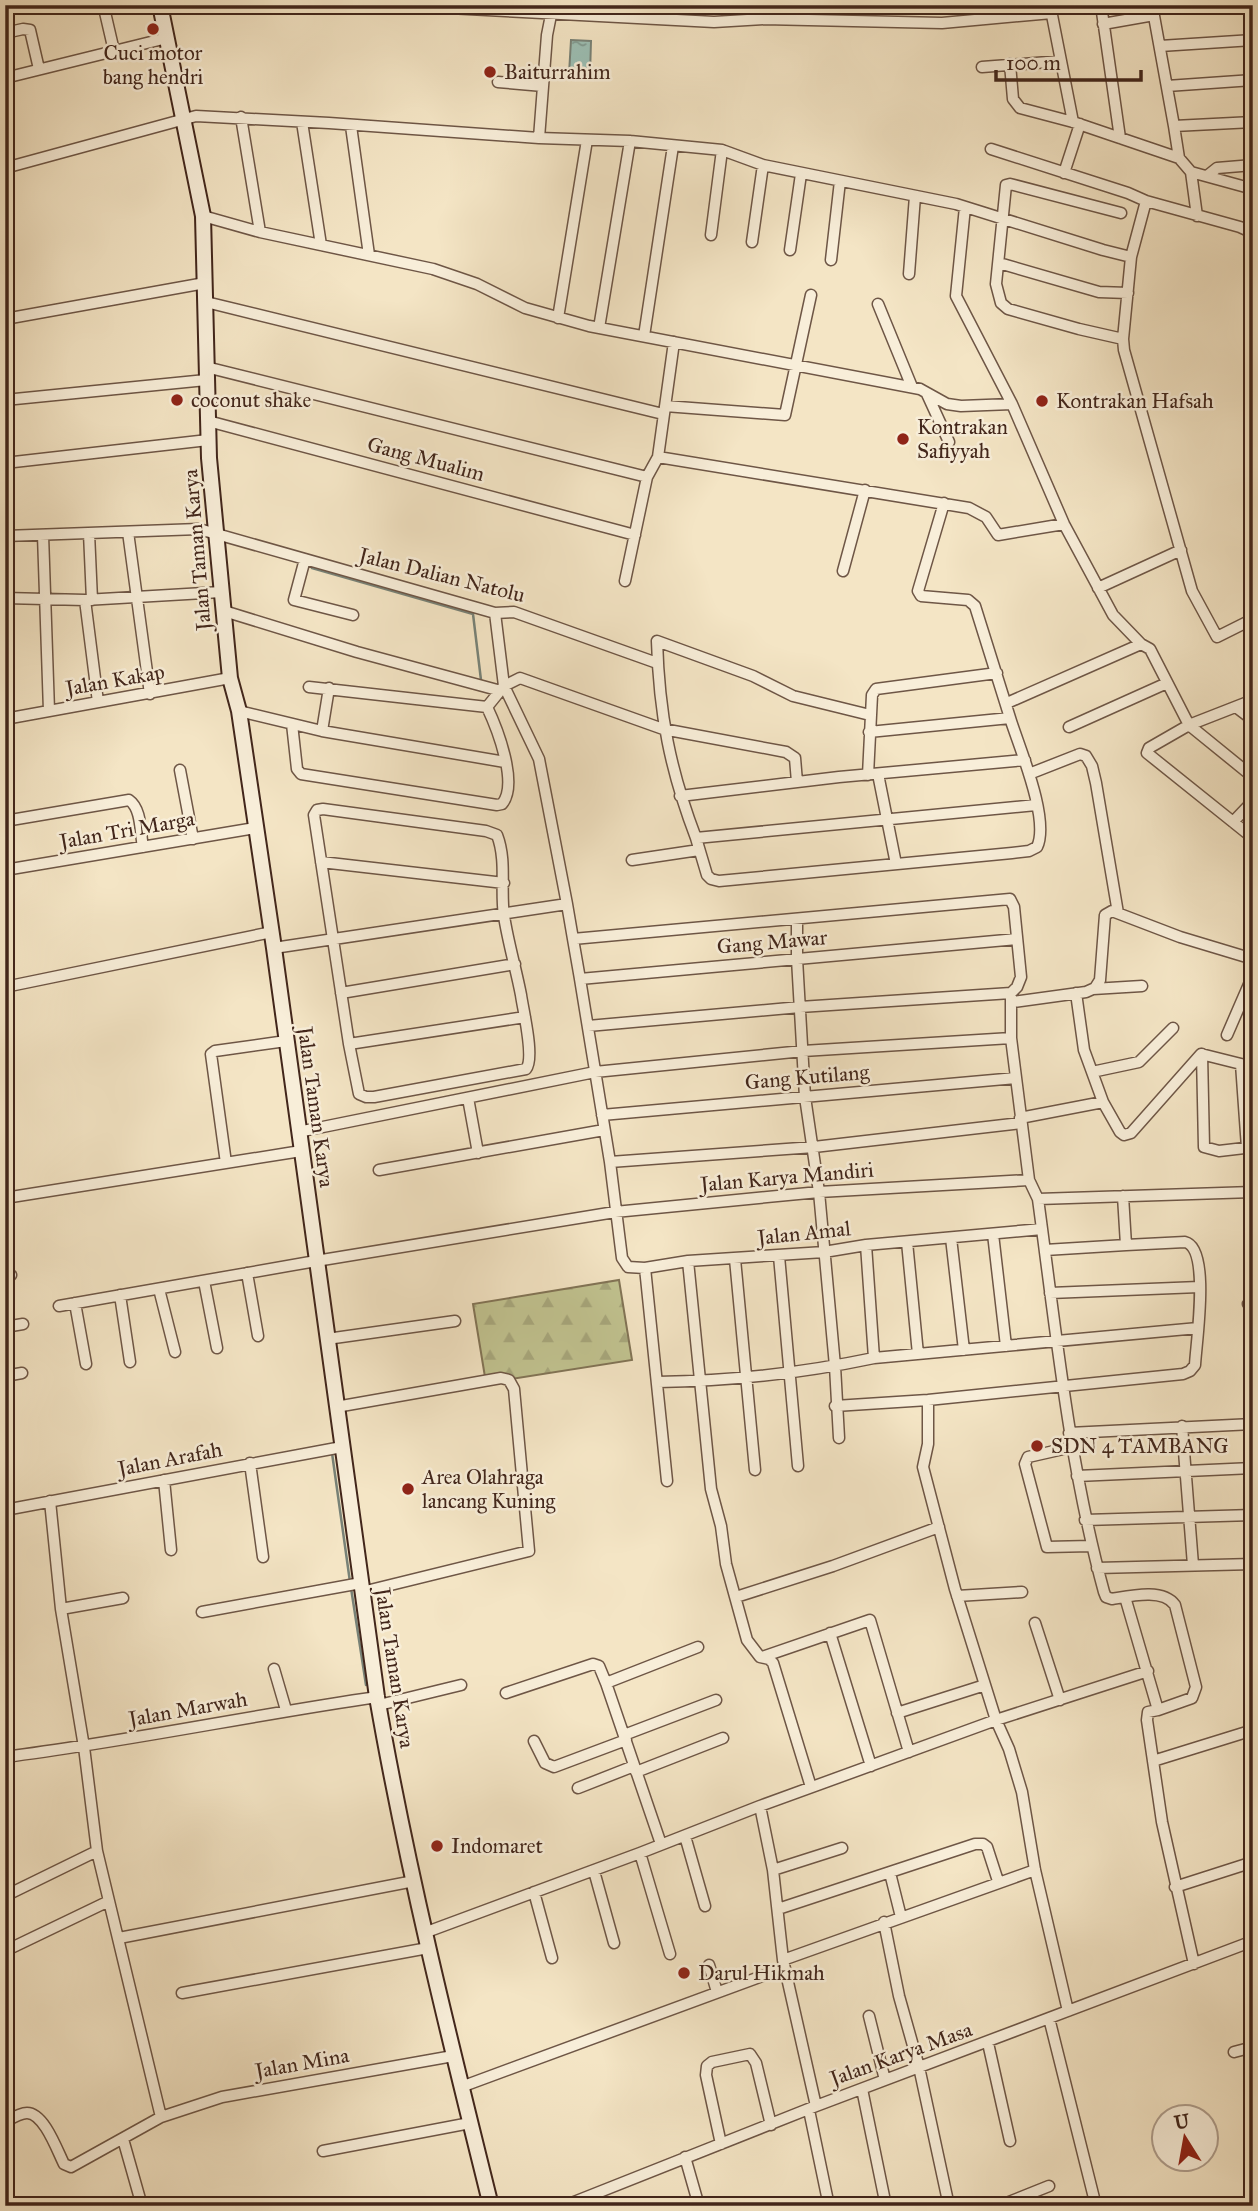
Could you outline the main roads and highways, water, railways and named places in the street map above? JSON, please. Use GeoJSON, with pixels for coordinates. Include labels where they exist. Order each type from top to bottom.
{"type":"FeatureCollection","features":[{"type":"Feature","properties":{"kind":"water"},"geometry":{"type":"Polygon","coordinates":[[[571,40],[591,41],[590,75],[569,74],[571,40]]]}},
{"type":"Feature","properties":{"kind":"waterway"},"geometry":{"type":"LineString","coordinates":[[312,568],[473,614],[481,680]]}},
{"type":"Feature","properties":{"kind":"waterway"},"geometry":{"type":"LineString","coordinates":[[332,1453],[350,1582]]}},
{"type":"Feature","properties":{"kind":"waterway"},"geometry":{"type":"LineString","coordinates":[[351,1588],[366,1685]]}},
{"type":"Feature","properties":{"kind":"place","name":"Cuci motor bang hendri"},"geometry":{"type":"Point","coordinates":[153,29]}},
{"type":"Feature","properties":{"kind":"place","name":"Baiturrahim"},"geometry":{"type":"Point","coordinates":[490,72]}},
{"type":"Feature","properties":{"kind":"place","name":"coconut shake"},"geometry":{"type":"Point","coordinates":[177,400]}},
{"type":"Feature","properties":{"kind":"place","name":"Kontrakan Hafsah"},"geometry":{"type":"Point","coordinates":[1042,401]}},
{"type":"Feature","properties":{"kind":"place","name":"Kontrakan Safiyyah"},"geometry":{"type":"Point","coordinates":[903,439]}},
{"type":"Feature","properties":{"kind":"place","name":"SDN 4 TAMBANG"},"geometry":{"type":"Point","coordinates":[1037,1446]}},
{"type":"Feature","properties":{"kind":"place","name":"Area Olahraga lancang Kuning"},"geometry":{"type":"Point","coordinates":[408,1489]}},
{"type":"Feature","properties":{"kind":"place","name":"Indomaret"},"geometry":{"type":"Point","coordinates":[437,1846]}},
{"type":"Feature","properties":{"kind":"place","name":"Darul Hikmah"},"geometry":{"type":"Point","coordinates":[684,1973]}}]}
